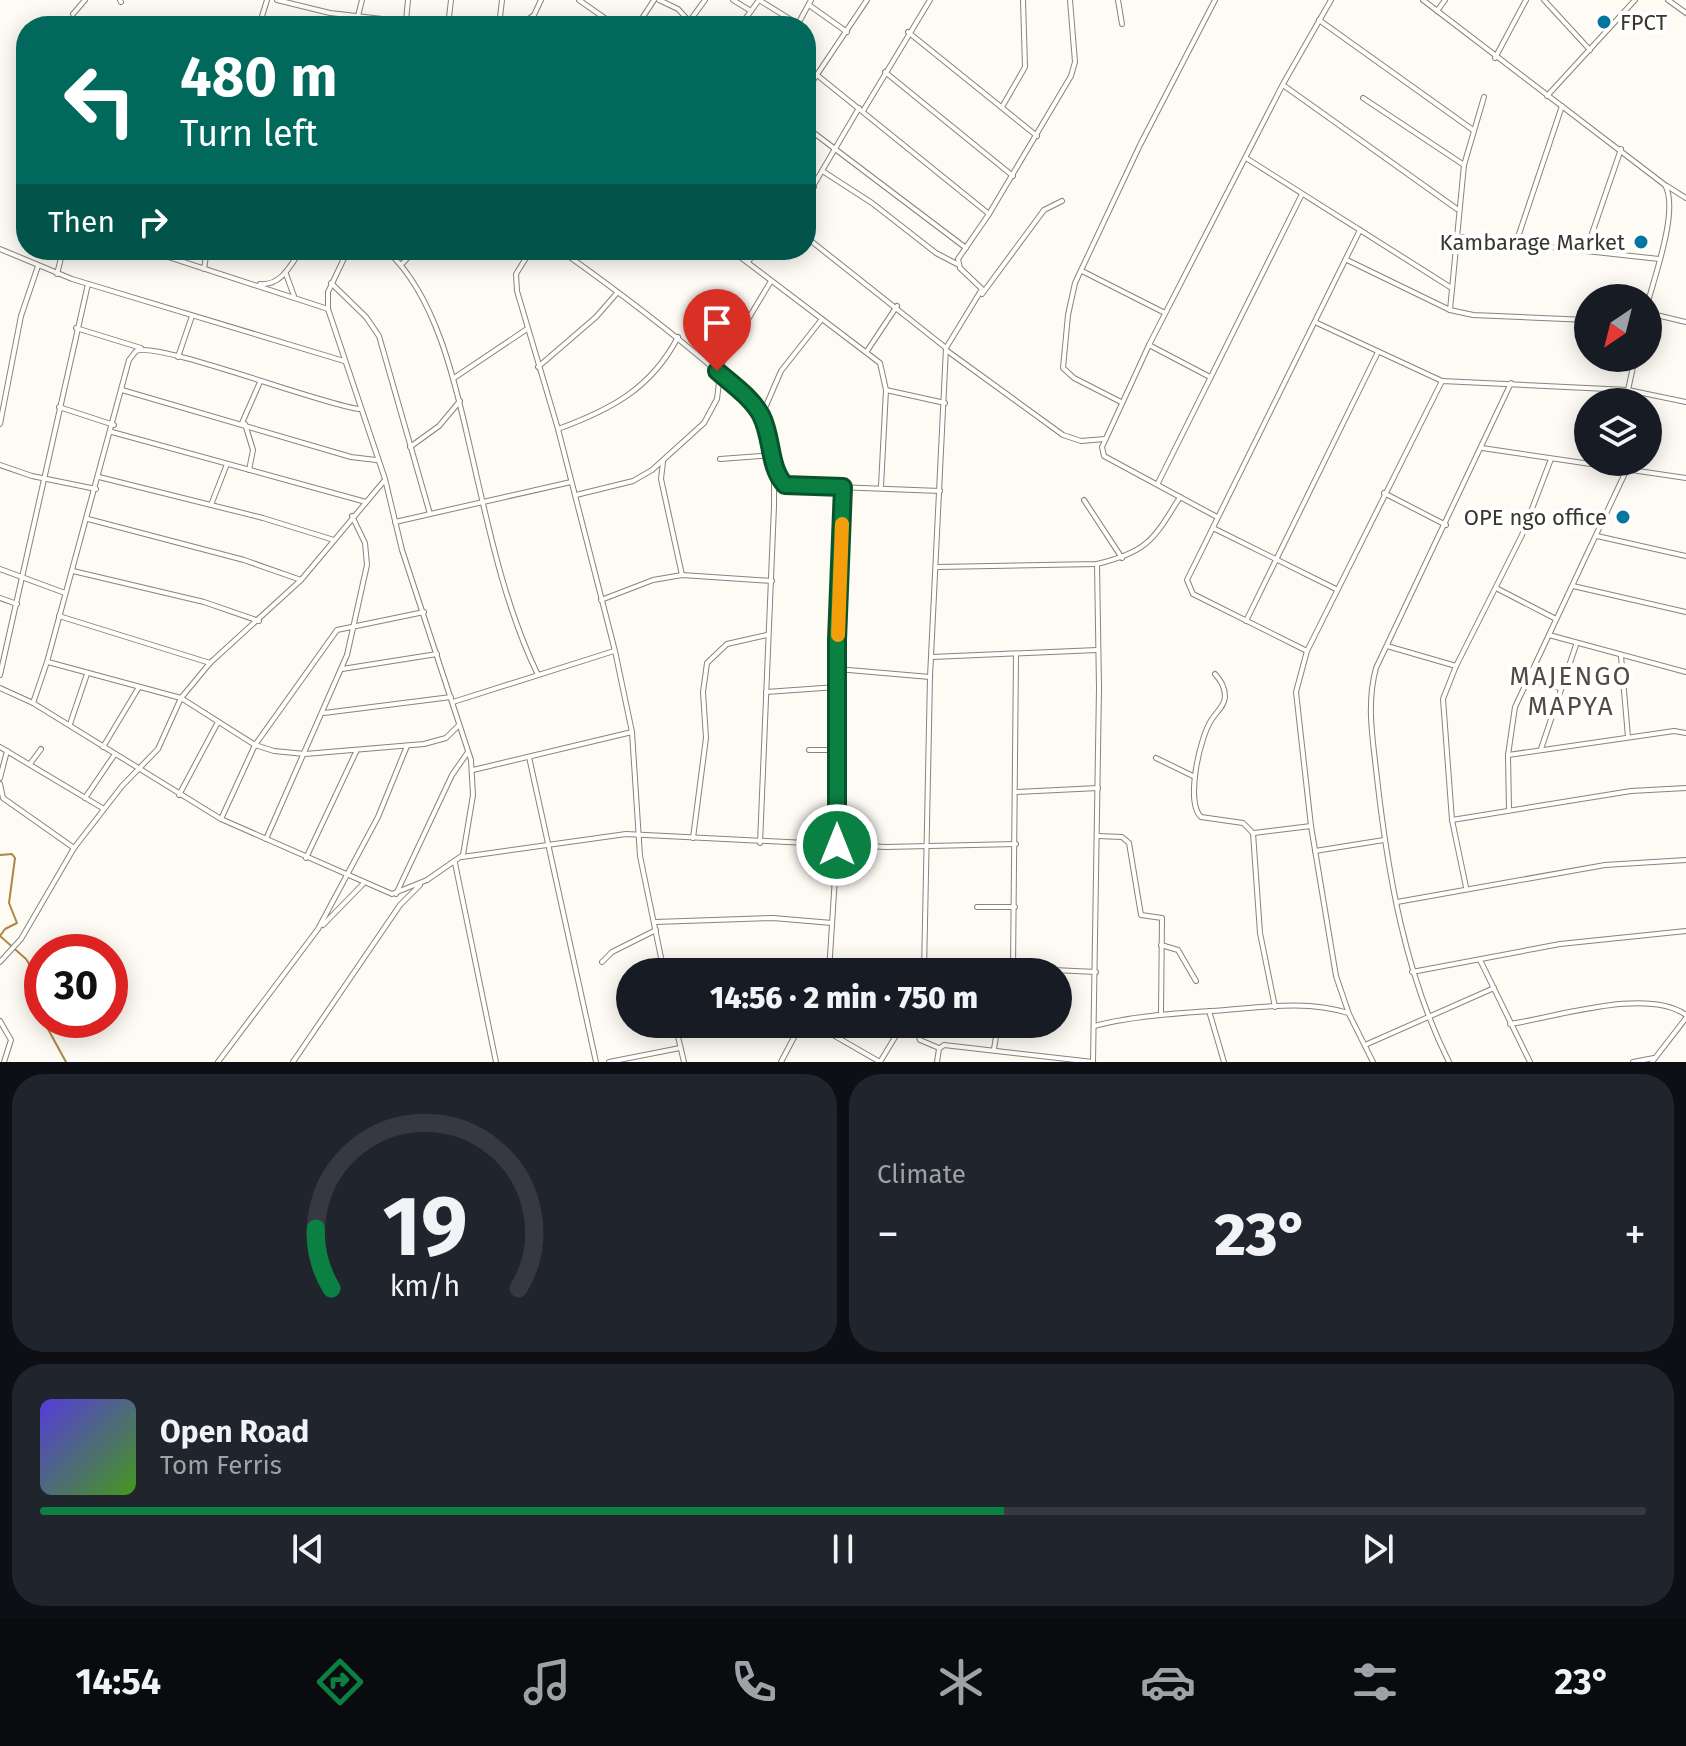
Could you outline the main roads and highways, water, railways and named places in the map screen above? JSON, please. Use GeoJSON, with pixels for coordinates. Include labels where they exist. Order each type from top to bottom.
{"type":"FeatureCollection","features":[{"type":"Feature","properties":{"kind":"waterway"},"geometry":{"type":"LineString","coordinates":[[0,855],[12,854],[15,858],[9,903],[17,923],[5,929],[0,936],[24,957]]}},
{"type":"Feature","properties":{"kind":"waterway"},"geometry":{"type":"LineString","coordinates":[[53,1038],[66,1062]]}},
{"type":"Feature","properties":{"kind":"place","name":"FPCT"},"geometry":{"type":"Point","coordinates":[1604,22]}},
{"type":"Feature","properties":{"kind":"place","name":"Kambarage Market"},"geometry":{"type":"Point","coordinates":[1641,242]}},
{"type":"Feature","properties":{"kind":"place","name":"OPE ngo office"},"geometry":{"type":"Point","coordinates":[1623,517]}},
{"type":"Feature","properties":{"kind":"district","name":"MAJENGO MAPYA"},"geometry":{"type":"Point","coordinates":[1571,691]}}]}
